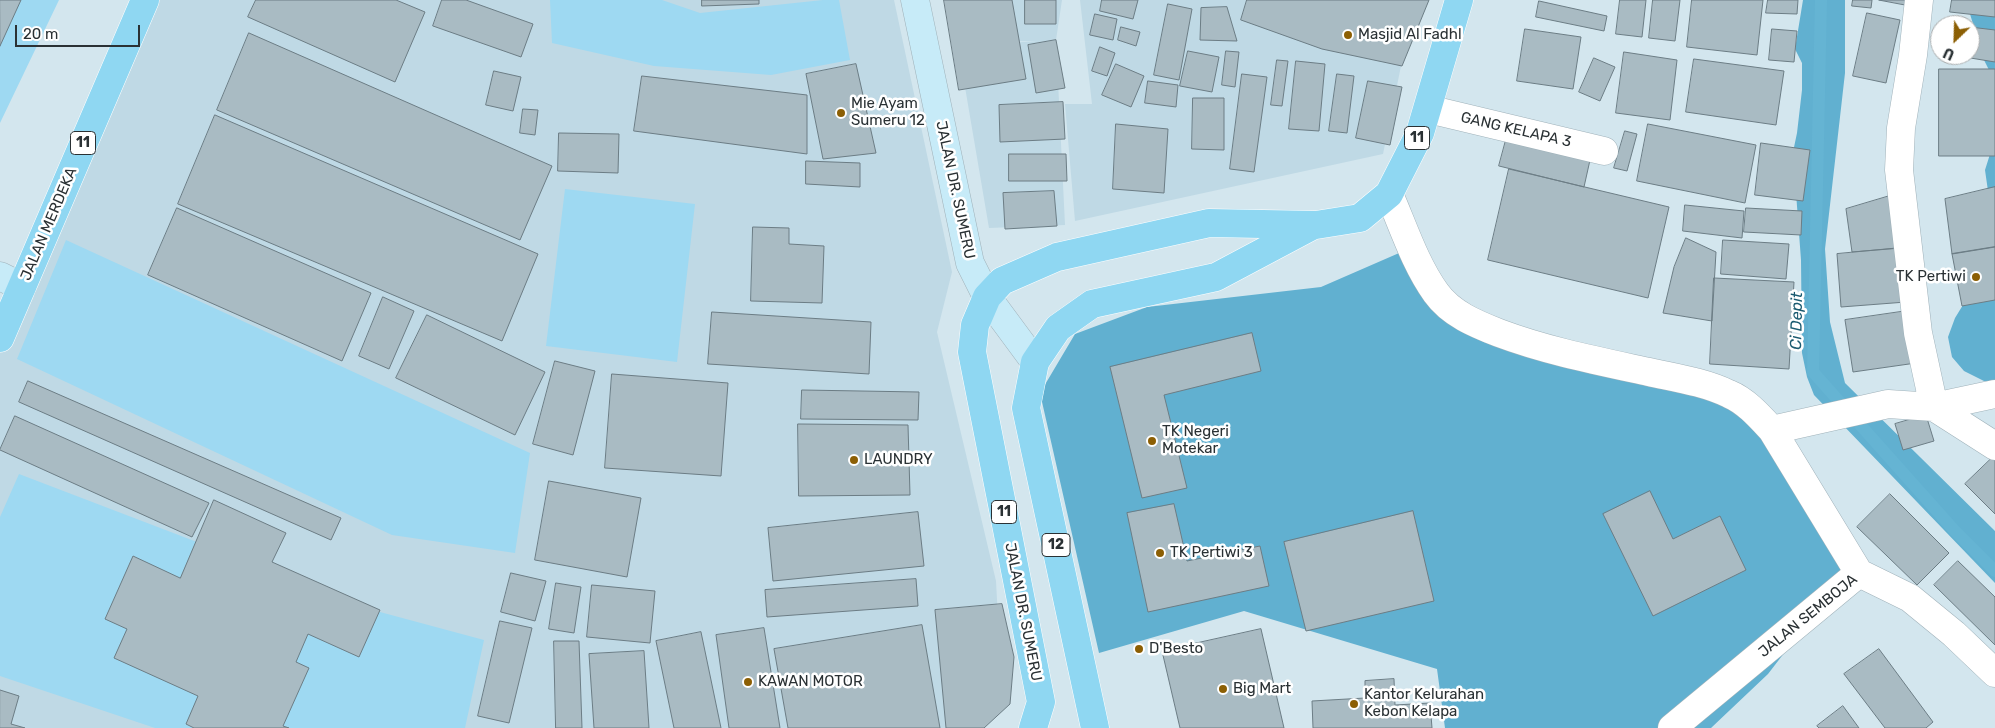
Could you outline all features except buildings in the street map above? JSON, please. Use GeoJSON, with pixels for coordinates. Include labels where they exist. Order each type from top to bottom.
{"type":"FeatureCollection","features":[{"type":"Feature","properties":{"kind":"main road","name":"JALAN MERDEKA"},"geometry":{"type":"LineString","coordinates":[[0,338],[11,281],[145,0]]}},
{"type":"Feature","properties":{"kind":"main road","name":"11"},"geometry":{"type":"LineString","coordinates":[[987,297],[1002,281],[1057,258],[1171,231],[1209,223],[1316,224],[1360,218],[1389,194],[1420,133],[1460,0]]}},
{"type":"Feature","properties":{"kind":"main road","name":"11"},"geometry":{"type":"LineString","coordinates":[[1035,362],[1058,328],[1092,304],[1216,277],[1316,224]]}},
{"type":"Feature","properties":{"kind":"main road","name":"JALAN DR. SUMERU"},"geometry":{"type":"LineString","coordinates":[[987,297],[975,325],[972,352],[1041,702],[1033,728]]}},
{"type":"Feature","properties":{"kind":"main road","name":"12"},"geometry":{"type":"LineString","coordinates":[[1035,362],[1026,408],[1095,728]]}},
{"type":"Feature","properties":{"kind":"street","name":"JALAN DR. SUMERU"},"geometry":{"type":"LineString","coordinates":[[915,0],[970,263],[987,297]]}},
{"type":"Feature","properties":{"kind":"street"},"geometry":{"type":"LineString","coordinates":[[1919,0],[1902,128],[1899,170],[1918,333],[1934,407],[1995,446]]}},
{"type":"Feature","properties":{"kind":"street","name":"GANG KELAPA 3"},"geometry":{"type":"LineString","coordinates":[[1428,110],[1604,151]]}},
{"type":"Feature","properties":{"kind":"street"},"geometry":{"type":"LineString","coordinates":[[1389,194],[1419,264],[1436,294],[1457,314],[1485,328],[1520,341],[1574,356],[1706,385],[1731,394],[1754,411],[1772,430],[1859,573]]}},
{"type":"Feature","properties":{"kind":"street"},"geometry":{"type":"LineString","coordinates":[[987,297],[1035,362]]}},
{"type":"Feature","properties":{"kind":"street"},"geometry":{"type":"LineString","coordinates":[[1772,430],[1888,404],[1934,407],[1995,394]]}},
{"type":"Feature","properties":{"kind":"street","name":"JALAN SEMBOJA"},"geometry":{"type":"LineString","coordinates":[[1672,728],[1859,573],[1910,598],[1954,634],[1995,673]]}},
{"type":"Feature","properties":{"kind":"shaded area"},"geometry":{"type":"Polygon","coordinates":[[[0,0],[59,0],[0,123],[0,0]]]}},
{"type":"Feature","properties":{"kind":"shaded area"},"geometry":{"type":"Polygon","coordinates":[[[155,0],[894,0],[952,272],[937,332],[996,581],[1002,692],[978,728],[0,728],[0,347],[155,0]]]}},
{"type":"Feature","properties":{"kind":"shaded area"},"geometry":{"type":"Polygon","coordinates":[[[550,0],[662,0],[700,13],[839,0],[850,60],[771,75],[654,66],[552,43],[550,0]]]}},
{"type":"Feature","properties":{"kind":"shaded area"},"geometry":{"type":"Polygon","coordinates":[[[947,0],[1062,0],[1056,40],[1065,225],[989,228],[958,46],[1039,41],[952,42],[947,0]]]}},
{"type":"Feature","properties":{"kind":"shaded area"},"geometry":{"type":"Polygon","coordinates":[[[1080,0],[1423,0],[1401,66],[1383,154],[1075,221],[1065,104],[1092,104],[1080,0]]]}},
{"type":"Feature","properties":{"kind":"shaded area"},"geometry":{"type":"Polygon","coordinates":[[[1803,0],[1845,0],[1845,73],[1825,249],[1830,322],[1845,383],[1995,531],[1995,583],[1814,395],[1807,377],[1802,353],[1801,260],[1793,152],[1802,90],[1802,63],[1795,49],[1803,0]]]}},
{"type":"Feature","properties":{"kind":"shaded area"},"geometry":{"type":"Polygon","coordinates":[[[1995,0],[1995,82],[1980,47],[1980,15],[1970,14],[1995,0]]]}},
{"type":"Feature","properties":{"kind":"shaded area"},"geometry":{"type":"Polygon","coordinates":[[[1995,150],[1995,209],[1988,191],[1985,170],[1991,151],[1995,150]]]}},
{"type":"Feature","properties":{"kind":"shaded area"},"geometry":{"type":"Polygon","coordinates":[[[565,189],[695,204],[677,362],[546,346],[565,189]]]}},
{"type":"Feature","properties":{"kind":"shaded area"},"geometry":{"type":"Polygon","coordinates":[[[66,240],[530,453],[515,553],[392,535],[17,359],[66,240]]]}},
{"type":"Feature","properties":{"kind":"shaded area"},"geometry":{"type":"Polygon","coordinates":[[[1406,250],[1467,314],[1721,388],[1771,439],[1848,570],[1768,674],[1711,728],[1445,728],[1437,669],[1244,611],[1099,653],[1040,393],[1075,334],[1147,307],[1321,287],[1406,250]]]}},
{"type":"Feature","properties":{"kind":"shaded area"},"geometry":{"type":"Polygon","coordinates":[[[1995,286],[1995,382],[1984,381],[1964,371],[1952,357],[1948,337],[1955,318],[1966,300],[1995,286]]]}},
{"type":"Feature","properties":{"kind":"shaded area"},"geometry":{"type":"Polygon","coordinates":[[[19,474],[380,612],[484,640],[465,728],[155,728],[0,676],[0,517],[19,474]]]}},
{"type":"Feature","properties":{"kind":"waterway","name":"Ci Depit"},"geometry":{"type":"LineString","coordinates":[[1821,0],[1813,372],[1954,530],[1995,571]]}},
{"type":"Feature","properties":{"kind":"place","name":"Masjid Al Fadhl"},"geometry":{"type":"Point","coordinates":[1348,35]}},
{"type":"Feature","properties":{"kind":"place","name":"Mie Ayam Sumeru 12"},"geometry":{"type":"Point","coordinates":[841,113]}},
{"type":"Feature","properties":{"kind":"place","name":"TK Pertiwi"},"geometry":{"type":"Point","coordinates":[1976,277]}},
{"type":"Feature","properties":{"kind":"place","name":"TK Negeri Motekar"},"geometry":{"type":"Point","coordinates":[1152,441]}},
{"type":"Feature","properties":{"kind":"place","name":"LAUNDRY"},"geometry":{"type":"Point","coordinates":[854,460]}},
{"type":"Feature","properties":{"kind":"place","name":"TK Pertiwi 3"},"geometry":{"type":"Point","coordinates":[1160,553]}},
{"type":"Feature","properties":{"kind":"place","name":"D'Besto"},"geometry":{"type":"Point","coordinates":[1139,649]}},
{"type":"Feature","properties":{"kind":"place","name":"KAWAN MOTOR"},"geometry":{"type":"Point","coordinates":[748,682]}},
{"type":"Feature","properties":{"kind":"place","name":"Big Mart"},"geometry":{"type":"Point","coordinates":[1223,689]}},
{"type":"Feature","properties":{"kind":"place","name":"Kantor Kelurahan Kebon Kelapa"},"geometry":{"type":"Point","coordinates":[1354,704]}}]}
